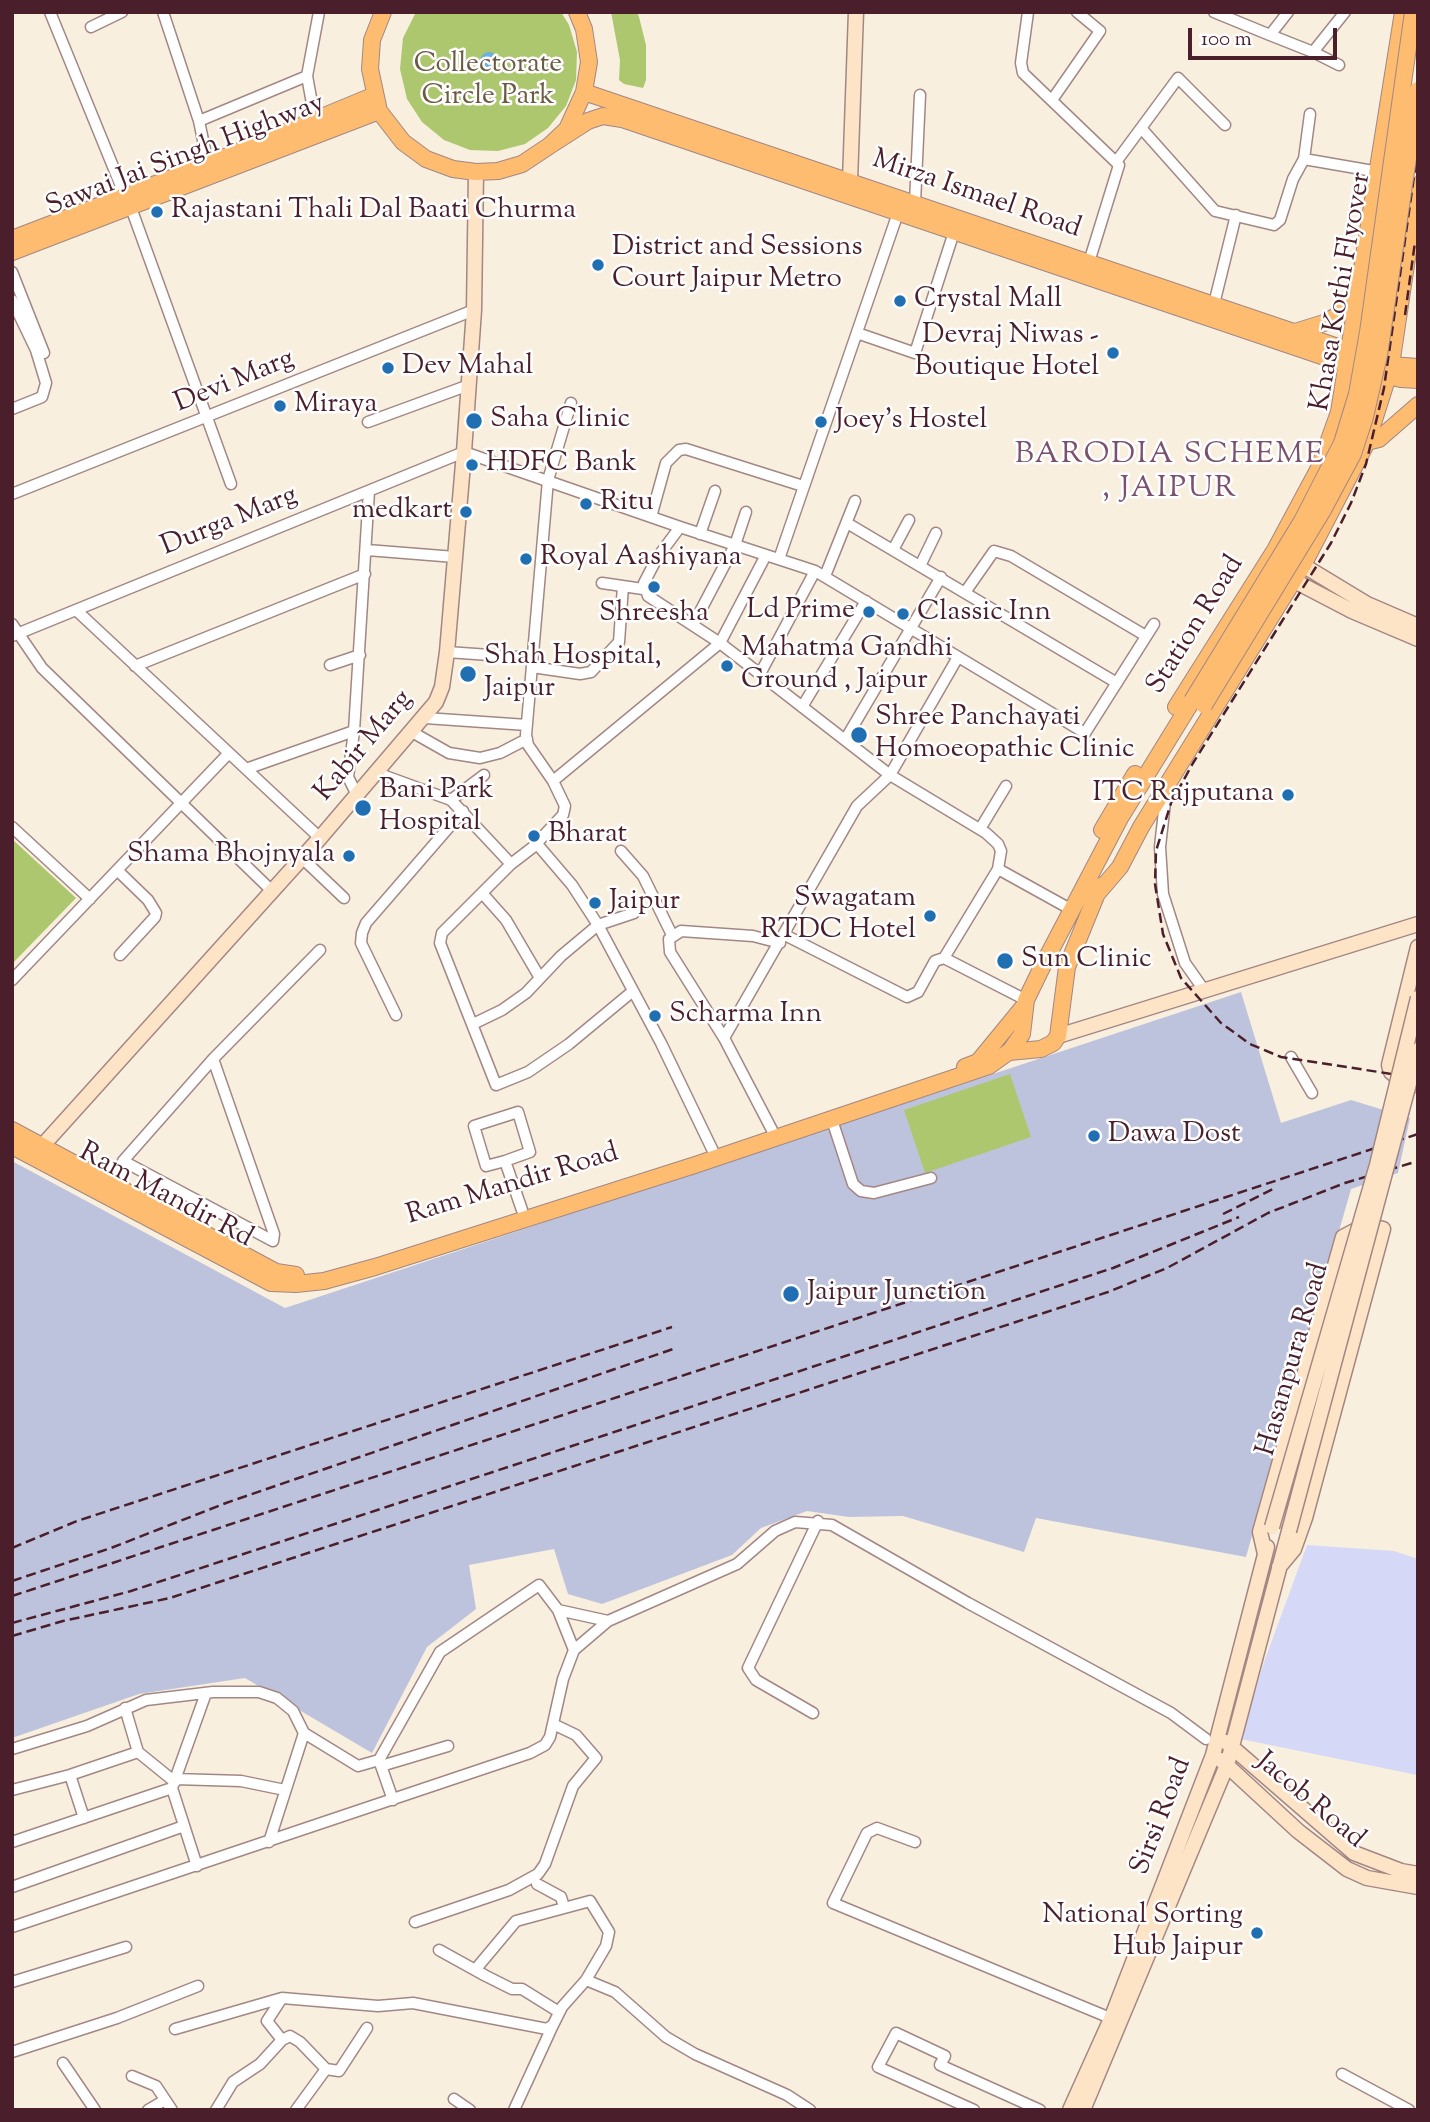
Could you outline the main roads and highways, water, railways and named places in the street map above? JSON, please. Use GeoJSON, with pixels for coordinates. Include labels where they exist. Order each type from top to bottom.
{"type":"FeatureCollection","features":[{"type":"Feature","properties":{"kind":"main road"},"geometry":{"type":"LineString","coordinates":[[383,12],[372,40],[370,69],[379,111],[403,142],[426,159],[453,169],[498,171],[522,164],[588,121],[603,116],[622,119],[954,232],[1418,380]]}},
{"type":"Feature","properties":{"kind":"main road"},"geometry":{"type":"LineString","coordinates":[[549,146],[567,128],[584,92],[589,62],[584,29],[577,12]]}},
{"type":"Feature","properties":{"kind":"main road","name":"Station Road"},"geometry":{"type":"LineString","coordinates":[[1009,1052],[1041,1049],[1052,1044],[1058,1036],[1067,967],[1089,892],[1085,863],[1112,809],[1266,566],[1319,468],[1339,412],[1349,358],[1403,12]]}},
{"type":"Feature","properties":{"kind":"main road","name":"Khasa Kothi Flyover"},"geometry":{"type":"LineString","coordinates":[[1089,892],[1120,818],[1302,521],[1342,443],[1357,394],[1368,332],[1413,12]]}},
{"type":"Feature","properties":{"kind":"main road","name":"Khasa Kothi Flyover"},"geometry":{"type":"LineString","coordinates":[[1099,872],[1124,837],[1236,656],[1353,454],[1366,417],[1380,355],[1418,90]]}},
{"type":"Feature","properties":{"kind":"main road","name":"Mirza Ismael Road"},"geometry":{"type":"LineString","coordinates":[[584,92],[1295,332],[1349,358]]}},
{"type":"Feature","properties":{"kind":"main road"},"geometry":{"type":"LineString","coordinates":[[12,239],[128,200],[375,94]]}},
{"type":"Feature","properties":{"kind":"main road","name":"Sawai Jai Singh Highway"},"geometry":{"type":"LineString","coordinates":[[12,252],[128,200],[379,111]]}},
{"type":"Feature","properties":{"kind":"main road"},"geometry":{"type":"LineString","coordinates":[[1089,892],[1120,867],[1166,786],[1303,565],[1367,442],[1390,370],[1418,185]]}},
{"type":"Feature","properties":{"kind":"main road"},"geometry":{"type":"LineString","coordinates":[[1295,332],[1327,322],[1343,311],[1360,290]]}},
{"type":"Feature","properties":{"kind":"main road"},"geometry":{"type":"LineString","coordinates":[[1390,370],[1418,367]]}},
{"type":"Feature","properties":{"kind":"main road"},"geometry":{"type":"LineString","coordinates":[[1367,442],[1378,439],[1418,405]]}},
{"type":"Feature","properties":{"kind":"main road","name":"Station Road"},"geometry":{"type":"LineString","coordinates":[[1024,1008],[1072,910],[1089,892]]}},
{"type":"Feature","properties":{"kind":"main road"},"geometry":{"type":"LineString","coordinates":[[1009,1052],[1022,1034],[1024,1008]]}},
{"type":"Feature","properties":{"kind":"main road","name":"Ram Mandir Road"},"geometry":{"type":"LineString","coordinates":[[127,1199],[276,1272],[301,1276],[345,1266],[713,1151],[978,1062],[1024,1008]]}},
{"type":"Feature","properties":{"kind":"main road","name":"Ram Mandir Road"},"geometry":{"type":"LineString","coordinates":[[296,1284],[324,1281],[695,1166],[989,1066],[1009,1052]]}},
{"type":"Feature","properties":{"kind":"main road"},"geometry":{"type":"LineString","coordinates":[[12,1130],[37,1151]]}},
{"type":"Feature","properties":{"kind":"main road","name":"Ram Mandir Rd"},"geometry":{"type":"LineString","coordinates":[[12,1146],[37,1151],[127,1199],[271,1283],[296,1284]]}},
{"type":"Feature","properties":{"kind":"water"},"geometry":{"type":"Polygon","coordinates":[[[485,52],[493,52],[498,61],[496,68],[485,70],[480,65],[480,57],[485,52]]]}},
{"type":"Feature","properties":{"kind":"railway"},"geometry":{"type":"LineString","coordinates":[[1418,148],[1384,388],[1366,464],[1331,543],[1193,763],[1171,803],[1156,851],[1155,884],[1163,934],[1181,978],[1221,1023],[1250,1044],[1281,1057],[1418,1078]]}},
{"type":"Feature","properties":{"kind":"railway"},"geometry":{"type":"LineString","coordinates":[[1405,315],[1415,242]]}},
{"type":"Feature","properties":{"kind":"railway"},"geometry":{"type":"LineString","coordinates":[[12,1596],[1418,1134]]}},
{"type":"Feature","properties":{"kind":"railway"},"geometry":{"type":"LineString","coordinates":[[12,1636],[63,1621],[170,1598],[1108,1292],[1167,1268],[1268,1213],[1345,1183],[1418,1161]]}},
{"type":"Feature","properties":{"kind":"railway"},"geometry":{"type":"LineString","coordinates":[[1223,1214],[1273,1189]]}},
{"type":"Feature","properties":{"kind":"railway"},"geometry":{"type":"LineString","coordinates":[[12,1623],[131,1591],[1113,1268],[1239,1217]]}},
{"type":"Feature","properties":{"kind":"railway"},"geometry":{"type":"LineString","coordinates":[[12,1548],[77,1521],[672,1327]]}},
{"type":"Feature","properties":{"kind":"railway"},"geometry":{"type":"LineString","coordinates":[[12,1581],[111,1548],[226,1503],[673,1349]]}},
{"type":"Feature","properties":{"kind":"place","name":"Rajastani Thali Dal Baati Churma"},"geometry":{"type":"Point","coordinates":[157,212]}},
{"type":"Feature","properties":{"kind":"place","name":"District and Sessions Court Jaipur Metro"},"geometry":{"type":"Point","coordinates":[598,265]}},
{"type":"Feature","properties":{"kind":"place","name":"Crystal Mall"},"geometry":{"type":"Point","coordinates":[900,301]}},
{"type":"Feature","properties":{"kind":"place","name":"Devraj Niwas - Boutique Hotel"},"geometry":{"type":"Point","coordinates":[1113,353]}},
{"type":"Feature","properties":{"kind":"place","name":"Dev Mahal"},"geometry":{"type":"Point","coordinates":[388,368]}},
{"type":"Feature","properties":{"kind":"place","name":"Miraya"},"geometry":{"type":"Point","coordinates":[280,406]}},
{"type":"Feature","properties":{"kind":"place","name":"Saha Clinic"},"geometry":{"type":"Point","coordinates":[474,421]}},
{"type":"Feature","properties":{"kind":"place","name":"Joey's Hostel"},"geometry":{"type":"Point","coordinates":[821,422]}},
{"type":"Feature","properties":{"kind":"place","name":"HDFC Bank"},"geometry":{"type":"Point","coordinates":[472,465]}},
{"type":"Feature","properties":{"kind":"place","name":"Ritu"},"geometry":{"type":"Point","coordinates":[586,504]}},
{"type":"Feature","properties":{"kind":"place","name":"medkart"},"geometry":{"type":"Point","coordinates":[466,512]}},
{"type":"Feature","properties":{"kind":"place","name":"Royal Aashiyana"},"geometry":{"type":"Point","coordinates":[526,559]}},
{"type":"Feature","properties":{"kind":"place","name":"Shreesha"},"geometry":{"type":"Point","coordinates":[654,587]}},
{"type":"Feature","properties":{"kind":"place","name":"Ld Prime"},"geometry":{"type":"Point","coordinates":[869,612]}},
{"type":"Feature","properties":{"kind":"place","name":"Classic Inn"},"geometry":{"type":"Point","coordinates":[903,614]}},
{"type":"Feature","properties":{"kind":"place","name":"Mahatma Gandhi Ground , Jaipur"},"geometry":{"type":"Point","coordinates":[727,666]}},
{"type":"Feature","properties":{"kind":"place","name":"Shah Hospital, Jaipur"},"geometry":{"type":"Point","coordinates":[468,674]}},
{"type":"Feature","properties":{"kind":"place","name":"Shree Panchayati Homoeopathic Clinic"},"geometry":{"type":"Point","coordinates":[859,735]}},
{"type":"Feature","properties":{"kind":"place","name":"ITC Rajputana"},"geometry":{"type":"Point","coordinates":[1288,795]}},
{"type":"Feature","properties":{"kind":"place","name":"Bani Park Hospital"},"geometry":{"type":"Point","coordinates":[363,808]}},
{"type":"Feature","properties":{"kind":"place","name":"Bharat"},"geometry":{"type":"Point","coordinates":[534,836]}},
{"type":"Feature","properties":{"kind":"place","name":"Shama Bhojnyala"},"geometry":{"type":"Point","coordinates":[349,856]}},
{"type":"Feature","properties":{"kind":"place","name":"Jaipur"},"geometry":{"type":"Point","coordinates":[595,903]}},
{"type":"Feature","properties":{"kind":"place","name":"Swagatam RTDC Hotel"},"geometry":{"type":"Point","coordinates":[930,916]}},
{"type":"Feature","properties":{"kind":"place","name":"Sun Clinic"},"geometry":{"type":"Point","coordinates":[1005,961]}},
{"type":"Feature","properties":{"kind":"place","name":"Scharma Inn"},"geometry":{"type":"Point","coordinates":[655,1016]}},
{"type":"Feature","properties":{"kind":"place","name":"Dawa Dost"},"geometry":{"type":"Point","coordinates":[1094,1136]}},
{"type":"Feature","properties":{"kind":"place","name":"Jaipur Junction"},"geometry":{"type":"Point","coordinates":[791,1294]}},
{"type":"Feature","properties":{"kind":"place","name":"National Sorting Hub Jaipur"},"geometry":{"type":"Point","coordinates":[1257,1933]}},
{"type":"Feature","properties":{"kind":"district","name":"BARODIA SCHEME , JAIPUR"},"geometry":{"type":"Point","coordinates":[1170,474]}},
{"type":"Feature","properties":{"kind":"park label","name":"Collectorate Circle Park"},"geometry":{"type":"Point","coordinates":[488,82]}}]}
